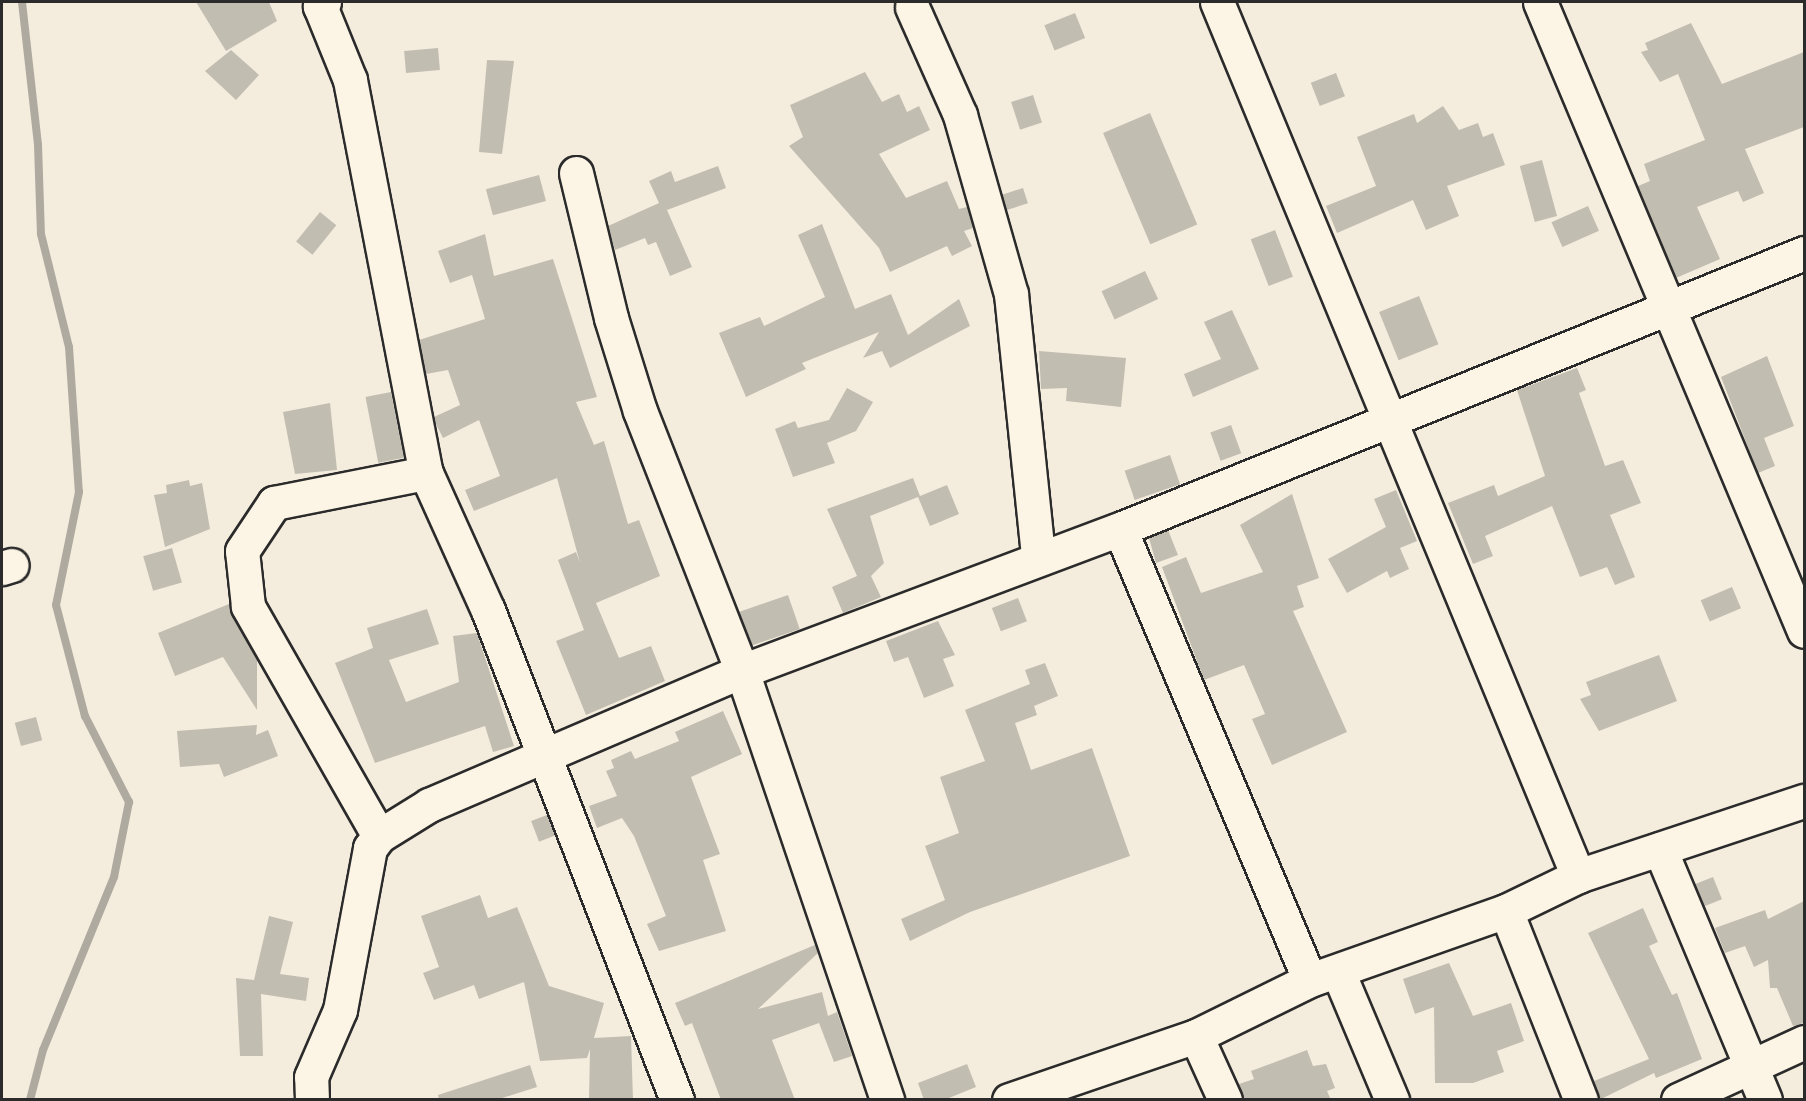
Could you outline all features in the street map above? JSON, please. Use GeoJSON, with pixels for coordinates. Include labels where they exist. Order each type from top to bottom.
{"type":"FeatureCollection","features":[{"type":"Feature","properties":{"kind":"street"},"geometry":{"type":"LineString","coordinates":[[324,2],[320,6],[350,80],[426,473],[547,757],[677,1100]]}},
{"type":"Feature","properties":{"kind":"street"},"geometry":{"type":"LineString","coordinates":[[1217,2],[1386,420],[1578,876]]}},
{"type":"Feature","properties":{"kind":"street"},"geometry":{"type":"LineString","coordinates":[[1540,2],[1804,631]]}},
{"type":"Feature","properties":{"kind":"street"},"geometry":{"type":"LineString","coordinates":[[916,3],[960,115],[1011,294],[1038,556]]}},
{"type":"Feature","properties":{"kind":"street"},"geometry":{"type":"LineString","coordinates":[[576,173],[610,318],[640,411],[742,672],[886,1100]]}},
{"type":"Feature","properties":{"kind":"street"},"geometry":{"type":"LineString","coordinates":[[312,1100],[311,1077],[340,1010],[357,898],[379,836],[429,805],[547,757],[742,672],[1038,556],[1120,529],[1386,420],[1670,310],[1804,253]]}},
{"type":"Feature","properties":{"kind":"street"},"geometry":{"type":"LineString","coordinates":[[379,836],[248,606],[242,550],[274,503],[426,473]]}},
{"type":"Feature","properties":{"kind":"street"},"geometry":{"type":"LineString","coordinates":[[1120,529],[1325,977],[1392,1100]]}},
{"type":"Feature","properties":{"kind":"street"},"geometry":{"type":"LineString","coordinates":[[1028,1097],[1196,1036],[1325,977],[1506,911],[1578,876],[1804,801]]}},
{"type":"Feature","properties":{"kind":"street"},"geometry":{"type":"LineString","coordinates":[[1660,849],[1766,1100]]}},
{"type":"Feature","properties":{"kind":"street"},"geometry":{"type":"LineString","coordinates":[[1506,911],[1581,1100]]}},
{"type":"Feature","properties":{"kind":"street"},"geometry":{"type":"LineString","coordinates":[[1196,1036],[1225,1100]]}},
{"type":"Feature","properties":{"kind":"street"},"geometry":{"type":"LineString","coordinates":[[1678,1100],[1804,1042]]}},
{"type":"Feature","properties":{"kind":"building"},"geometry":{"type":"Polygon","coordinates":[[[196,2],[269,2],[277,21],[226,51],[196,2]]]}},
{"type":"Feature","properties":{"kind":"building"},"geometry":{"type":"Polygon","coordinates":[[[1075,13],[1085,38],[1055,50],[1044,25],[1075,13]]]}},
{"type":"Feature","properties":{"kind":"building"},"geometry":{"type":"Polygon","coordinates":[[[1691,23],[1722,84],[1804,52],[1804,127],[1745,149],[1764,193],[1743,202],[1738,191],[1697,207],[1720,259],[1676,278],[1638,186],[1650,181],[1644,164],[1705,140],[1678,74],[1660,82],[1641,52],[1648,50],[1645,43],[1691,23]]]}},
{"type":"Feature","properties":{"kind":"building"},"geometry":{"type":"Polygon","coordinates":[[[438,48],[440,70],[406,73],[404,51],[438,48]]]}},
{"type":"Feature","properties":{"kind":"building"},"geometry":{"type":"Polygon","coordinates":[[[231,50],[259,75],[236,100],[205,71],[231,50]]]}},
{"type":"Feature","properties":{"kind":"building"},"geometry":{"type":"Polygon","coordinates":[[[487,60],[514,61],[502,154],[479,152],[487,60]]]}},
{"type":"Feature","properties":{"kind":"building"},"geometry":{"type":"Polygon","coordinates":[[[865,72],[882,102],[899,94],[907,112],[919,106],[930,130],[879,154],[906,198],[947,181],[959,209],[967,207],[973,228],[964,231],[972,246],[952,256],[947,246],[890,272],[879,248],[789,146],[803,137],[790,105],[865,72]]]}},
{"type":"Feature","properties":{"kind":"building"},"geometry":{"type":"Polygon","coordinates":[[[1336,73],[1345,96],[1320,106],[1311,83],[1336,73]]]}},
{"type":"Feature","properties":{"kind":"building"},"geometry":{"type":"Polygon","coordinates":[[[1033,95],[1042,123],[1020,130],[1011,102],[1033,95]]]}},
{"type":"Feature","properties":{"kind":"building"},"geometry":{"type":"Polygon","coordinates":[[[1443,106],[1459,130],[1478,123],[1483,137],[1493,133],[1505,165],[1447,186],[1459,216],[1426,230],[1413,200],[1337,233],[1326,206],[1376,186],[1357,137],[1414,114],[1417,123],[1443,106]]]}},
{"type":"Feature","properties":{"kind":"building"},"geometry":{"type":"Polygon","coordinates":[[[1150,113],[1197,224],[1150,244],[1103,133],[1150,113]]]}},
{"type":"Feature","properties":{"kind":"building"},"geometry":{"type":"Polygon","coordinates":[[[1542,160],[1557,216],[1535,222],[1520,166],[1542,160]]]}},
{"type":"Feature","properties":{"kind":"building"},"geometry":{"type":"Polygon","coordinates":[[[718,166],[726,188],[667,210],[692,267],[670,276],[656,242],[648,245],[645,238],[615,250],[608,226],[659,203],[649,181],[671,171],[675,182],[718,166]]]}},
{"type":"Feature","properties":{"kind":"building"},"geometry":{"type":"Polygon","coordinates":[[[539,175],[546,201],[493,215],[486,189],[539,175]]]}},
{"type":"Feature","properties":{"kind":"building"},"geometry":{"type":"Polygon","coordinates":[[[1023,188],[1028,203],[1007,210],[1002,195],[1023,188]]]}},
{"type":"Feature","properties":{"kind":"building"},"geometry":{"type":"Polygon","coordinates":[[[1588,206],[1599,231],[1562,247],[1551,222],[1588,206]]]}},
{"type":"Feature","properties":{"kind":"building"},"geometry":{"type":"Polygon","coordinates":[[[320,212],[336,225],[312,255],[296,242],[320,212]]]}},
{"type":"Feature","properties":{"kind":"building"},"geometry":{"type":"Polygon","coordinates":[[[822,224],[855,309],[891,294],[908,335],[959,299],[970,326],[890,368],[882,351],[863,358],[879,332],[802,363],[806,369],[746,397],[719,333],[760,317],[764,326],[825,297],[798,235],[822,224]]]}},
{"type":"Feature","properties":{"kind":"building"},"geometry":{"type":"Polygon","coordinates":[[[1275,230],[1293,277],[1269,286],[1251,239],[1275,230]]]}},
{"type":"Feature","properties":{"kind":"building"},"geometry":{"type":"Polygon","coordinates":[[[485,234],[494,276],[553,259],[597,397],[576,402],[594,445],[604,441],[628,524],[639,520],[660,576],[596,603],[619,658],[651,646],[665,681],[586,715],[556,641],[584,630],[558,560],[576,552],[580,563],[557,478],[474,511],[465,490],[500,476],[479,420],[443,438],[435,422],[434,417],[460,405],[448,370],[426,374],[419,340],[485,319],[472,275],[450,283],[438,251],[485,234]]]}},
{"type":"Feature","properties":{"kind":"building"},"geometry":{"type":"Polygon","coordinates":[[[1145,271],[1158,299],[1115,319],[1101,291],[1145,271]]]}},
{"type":"Feature","properties":{"kind":"building"},"geometry":{"type":"Polygon","coordinates":[[[1419,296],[1438,344],[1399,360],[1379,312],[1419,296]]]}},
{"type":"Feature","properties":{"kind":"building"},"geometry":{"type":"Polygon","coordinates":[[[1232,310],[1259,369],[1193,397],[1184,374],[1221,359],[1204,322],[1232,310]]]}},
{"type":"Feature","properties":{"kind":"building"},"geometry":{"type":"Polygon","coordinates":[[[1039,351],[1126,358],[1121,407],[1066,401],[1067,388],[1041,389],[1039,351]]]}},
{"type":"Feature","properties":{"kind":"building"},"geometry":{"type":"Polygon","coordinates":[[[1767,356],[1794,426],[1764,438],[1775,466],[1758,473],[1721,377],[1767,356]]]}},
{"type":"Feature","properties":{"kind":"building"},"geometry":{"type":"Polygon","coordinates":[[[1577,368],[1586,390],[1579,393],[1605,466],[1623,460],[1641,503],[1610,515],[1635,577],[1615,585],[1607,567],[1580,577],[1552,506],[1485,536],[1493,556],[1473,564],[1448,503],[1494,485],[1498,496],[1545,476],[1517,390],[1577,368]]]}},
{"type":"Feature","properties":{"kind":"building"},"geometry":{"type":"Polygon","coordinates":[[[847,388],[873,402],[856,431],[827,443],[835,463],[793,477],[775,429],[795,421],[798,428],[829,420],[847,388]]]}},
{"type":"Feature","properties":{"kind":"building"},"geometry":{"type":"Polygon","coordinates":[[[391,392],[404,458],[378,463],[365,397],[391,392]]]}},
{"type":"Feature","properties":{"kind":"building"},"geometry":{"type":"Polygon","coordinates":[[[330,403],[337,470],[295,474],[283,412],[330,403]]]}},
{"type":"Feature","properties":{"kind":"building"},"geometry":{"type":"Polygon","coordinates":[[[1231,425],[1241,453],[1221,461],[1210,433],[1231,425]]]}},
{"type":"Feature","properties":{"kind":"building"},"geometry":{"type":"Polygon","coordinates":[[[1170,455],[1180,484],[1135,500],[1125,471],[1170,455]]]}},
{"type":"Feature","properties":{"kind":"building"},"geometry":{"type":"Polygon","coordinates":[[[913,478],[920,496],[947,485],[959,514],[930,526],[918,497],[870,516],[884,563],[871,576],[881,597],[843,613],[832,587],[857,576],[827,509],[913,478]]]}},
{"type":"Feature","properties":{"kind":"building"},"geometry":{"type":"Polygon","coordinates":[[[189,480],[190,486],[202,483],[210,529],[165,547],[154,495],[167,493],[166,485],[189,480]]]}},
{"type":"Feature","properties":{"kind":"building"},"geometry":{"type":"Polygon","coordinates":[[[1396,490],[1417,541],[1400,548],[1409,569],[1390,578],[1387,571],[1347,593],[1328,559],[1386,527],[1374,499],[1396,490]]]}},
{"type":"Feature","properties":{"kind":"building"},"geometry":{"type":"Polygon","coordinates":[[[1292,494],[1319,578],[1297,586],[1304,607],[1293,611],[1347,732],[1272,765],[1252,719],[1265,714],[1244,665],[1204,680],[1162,567],[1186,557],[1201,593],[1263,572],[1240,525],[1292,494]]]}},
{"type":"Feature","properties":{"kind":"building"},"geometry":{"type":"Polygon","coordinates":[[[1168,530],[1178,555],[1156,563],[1149,538],[1168,530]]]}},
{"type":"Feature","properties":{"kind":"building"},"geometry":{"type":"Polygon","coordinates":[[[172,548],[182,583],[153,591],[143,556],[172,548]]]}},
{"type":"Feature","properties":{"kind":"building"},"geometry":{"type":"Polygon","coordinates":[[[1732,587],[1741,608],[1710,621],[1701,600],[1732,587]]]}},
{"type":"Feature","properties":{"kind":"building"},"geometry":{"type":"Polygon","coordinates":[[[788,595],[800,629],[751,646],[739,612],[788,595]]]}},
{"type":"Feature","properties":{"kind":"building"},"geometry":{"type":"Polygon","coordinates":[[[1018,598],[1027,621],[1001,631],[992,608],[1018,598]]]}},
{"type":"Feature","properties":{"kind":"building"},"geometry":{"type":"Polygon","coordinates":[[[229,604],[257,660],[257,710],[223,657],[175,676],[158,633],[229,604]]]}},
{"type":"Feature","properties":{"kind":"building"},"geometry":{"type":"Polygon","coordinates":[[[427,609],[439,644],[389,660],[406,702],[459,682],[453,636],[477,633],[514,746],[493,752],[485,726],[375,763],[335,663],[373,648],[367,628],[427,609]]]}},
{"type":"Feature","properties":{"kind":"building"},"geometry":{"type":"Polygon","coordinates":[[[938,621],[955,655],[943,659],[954,686],[924,698],[908,657],[894,662],[886,641],[938,621]]]}},
{"type":"Feature","properties":{"kind":"building"},"geometry":{"type":"Polygon","coordinates":[[[1659,655],[1677,701],[1599,731],[1580,699],[1591,695],[1586,682],[1659,655]]]}},
{"type":"Feature","properties":{"kind":"building"},"geometry":{"type":"Polygon","coordinates":[[[1045,663],[1058,696],[1034,706],[1037,715],[1015,723],[1031,770],[1092,748],[1130,856],[970,912],[910,941],[901,919],[945,900],[925,846],[959,833],[940,777],[985,761],[965,710],[1030,684],[1025,670],[1045,663]]]}},
{"type":"Feature","properties":{"kind":"building"},"geometry":{"type":"Polygon","coordinates":[[[723,711],[742,754],[691,777],[720,854],[703,860],[726,931],[659,951],[647,924],[666,916],[634,836],[622,818],[597,828],[589,806],[617,796],[606,771],[614,768],[611,760],[631,751],[635,759],[679,741],[675,732],[723,711]]]}},
{"type":"Feature","properties":{"kind":"building"},"geometry":{"type":"Polygon","coordinates":[[[36,717],[42,740],[21,746],[15,723],[36,717]]]}},
{"type":"Feature","properties":{"kind":"building"},"geometry":{"type":"Polygon","coordinates":[[[257,725],[256,735],[268,730],[278,756],[224,777],[219,764],[180,767],[177,731],[257,725]]]}},
{"type":"Feature","properties":{"kind":"building"},"geometry":{"type":"Polygon","coordinates":[[[547,815],[555,836],[539,842],[531,821],[547,815]]]}},
{"type":"Feature","properties":{"kind":"building"},"geometry":{"type":"Polygon","coordinates":[[[1713,877],[1722,899],[1704,906],[1695,884],[1713,877]]]}},
{"type":"Feature","properties":{"kind":"building"},"geometry":{"type":"Polygon","coordinates":[[[480,895],[488,918],[517,907],[549,986],[604,1003],[594,1038],[631,1036],[633,1100],[589,1100],[590,1049],[587,1058],[540,1061],[524,982],[479,999],[474,985],[434,1000],[423,973],[439,967],[421,916],[480,895]]]}},
{"type":"Feature","properties":{"kind":"building"},"geometry":{"type":"Polygon","coordinates":[[[1804,901],[1804,1023],[1793,1026],[1777,988],[1770,988],[1768,960],[1754,967],[1745,946],[1725,953],[1715,928],[1765,910],[1768,919],[1804,901]]]}},
{"type":"Feature","properties":{"kind":"building"},"geometry":{"type":"Polygon","coordinates":[[[1643,908],[1658,942],[1649,946],[1672,995],[1677,993],[1702,1059],[1656,1078],[1654,1073],[1599,1100],[1594,1081],[1649,1059],[1588,933],[1643,908]]]}},
{"type":"Feature","properties":{"kind":"building"},"geometry":{"type":"Polygon","coordinates":[[[269,916],[293,922],[280,974],[309,978],[306,1001],[261,994],[263,1056],[240,1056],[236,978],[254,980],[269,916]]]}},
{"type":"Feature","properties":{"kind":"building"},"geometry":{"type":"Polygon","coordinates":[[[815,945],[818,953],[758,1009],[822,992],[828,1016],[837,1012],[852,1056],[834,1062],[819,1023],[772,1040],[795,1100],[721,1100],[692,1023],[685,1026],[675,1003],[815,945]]]}},
{"type":"Feature","properties":{"kind":"building"},"geometry":{"type":"Polygon","coordinates":[[[1449,963],[1473,1016],[1511,1003],[1524,1041],[1497,1051],[1504,1072],[1473,1083],[1435,1083],[1434,1007],[1415,1014],[1403,979],[1449,963]]]}},
{"type":"Feature","properties":{"kind":"building"},"geometry":{"type":"Polygon","coordinates":[[[1307,1050],[1313,1066],[1326,1064],[1335,1088],[1327,1091],[1331,1100],[1243,1100],[1239,1084],[1254,1079],[1251,1071],[1307,1050]]]}},
{"type":"Feature","properties":{"kind":"building"},"geometry":{"type":"Polygon","coordinates":[[[967,1064],[976,1087],[944,1100],[924,1100],[918,1083],[967,1064]]]}},
{"type":"Feature","properties":{"kind":"building"},"geometry":{"type":"Polygon","coordinates":[[[530,1065],[537,1087],[496,1100],[439,1100],[438,1095],[530,1065]]]}},
{"type":"Feature","properties":{"kind":"waterway"},"geometry":{"type":"LineString","coordinates":[[22,2],[38,145],[41,234],[69,347],[79,492],[56,605],[85,716],[129,802],[114,877],[43,1050],[30,1100]]}}]}
